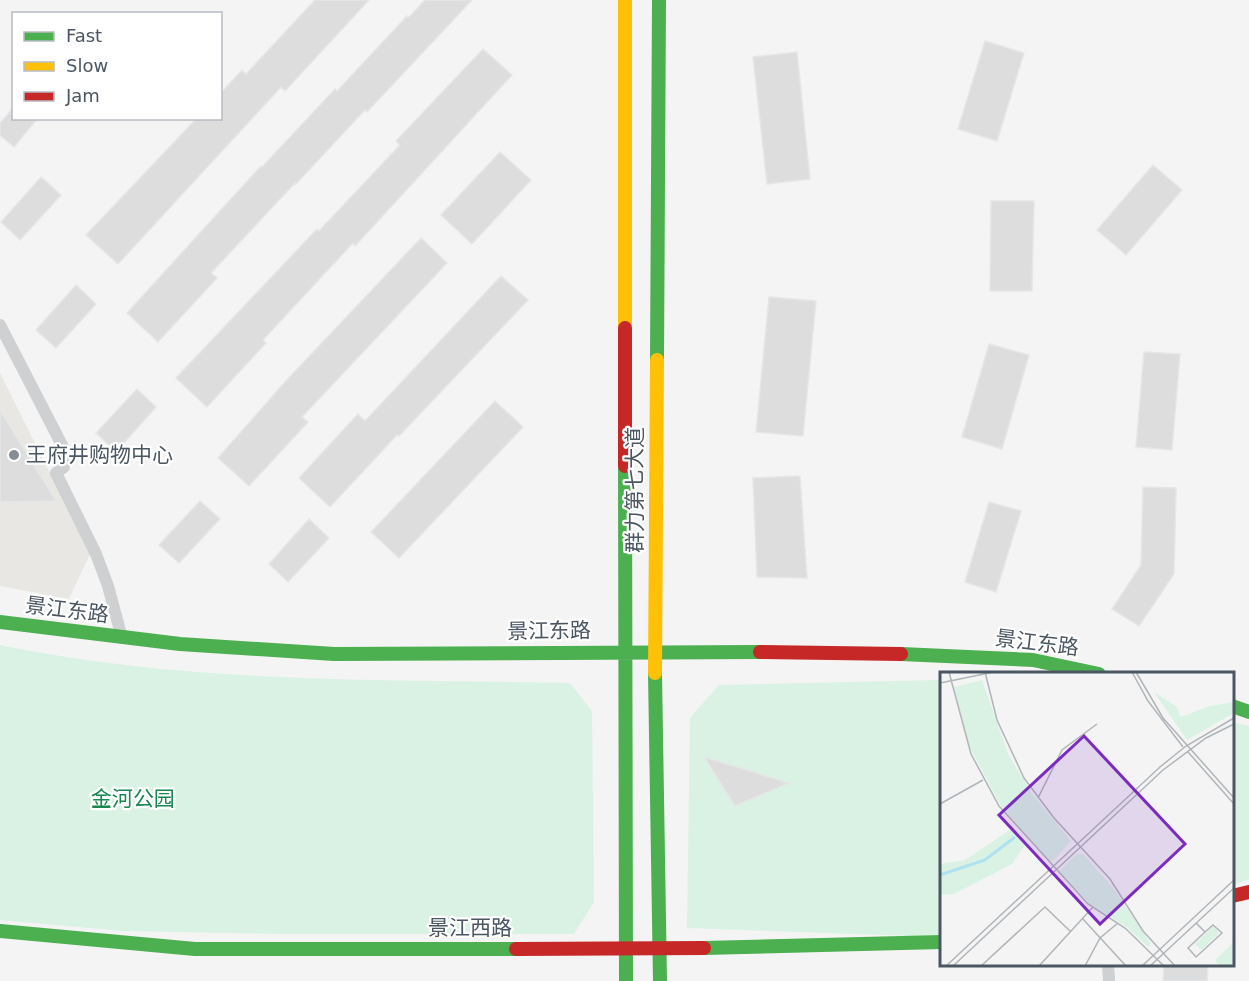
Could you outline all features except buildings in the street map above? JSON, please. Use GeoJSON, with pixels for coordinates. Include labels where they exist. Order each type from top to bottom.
{"type":"FeatureCollection","features":[{"type":"Feature","properties":{"kind":"main road","name":"群力第七大道"},"geometry":{"type":"LineString","coordinates":[[625,0],[626,981]]}},
{"type":"Feature","properties":{"kind":"main road","name":"群力第七大道"},"geometry":{"type":"LineString","coordinates":[[659,0],[655,651],[660,981]]}},
{"type":"Feature","properties":{"kind":"main road","name":"景江东路"},"geometry":{"type":"LineString","coordinates":[[0,622],[191,645],[334,654],[625,651],[870,652],[1033,660],[1090,672]]}},
{"type":"Feature","properties":{"kind":"main road"},"geometry":{"type":"LineString","coordinates":[[1234,706],[1249,712]]}},
{"type":"Feature","properties":{"kind":"main road"},"geometry":{"type":"LineString","coordinates":[[1234,896],[1249,892]]}},
{"type":"Feature","properties":{"kind":"main road","name":"景江西路"},"geometry":{"type":"LineString","coordinates":[[0,931],[195,949],[659,949],[940,942]]}},
{"type":"Feature","properties":{"kind":"street"},"geometry":{"type":"LineString","coordinates":[[0,325],[63,447],[64,467],[56,473],[96,554],[108,586],[122,638]]}},
{"type":"Feature","properties":{"kind":"street"},"geometry":{"type":"LineString","coordinates":[[1107,966],[1109,981]]}},
{"type":"Feature","properties":{"kind":"shaded area"},"geometry":{"type":"Polygon","coordinates":[[[0,373],[90,554],[69,599],[0,586],[0,373]]]}},
{"type":"Feature","properties":{"kind":"green space","name":"金河公园"},"geometry":{"type":"Polygon","coordinates":[[[0,645],[70,658],[212,673],[355,680],[570,683],[592,711],[594,902],[574,934],[283,934],[123,931],[0,920],[0,645]]]}},
{"type":"Feature","properties":{"kind":"green space"},"geometry":{"type":"Polygon","coordinates":[[[940,680],[940,937],[687,928],[690,718],[719,685],[940,680]]]}},
{"type":"Feature","properties":{"kind":"green space"},"geometry":{"type":"Polygon","coordinates":[[[1234,722],[1249,726],[1249,879],[1234,885],[1234,722]]]}},
{"type":"Feature","properties":{"kind":"traffic: fast"},"geometry":{"type":"LineString","coordinates":[[657,360],[659,0]]}},
{"type":"Feature","properties":{"kind":"traffic: fast"},"geometry":{"type":"LineString","coordinates":[[625,466],[626,981]]}},
{"type":"Feature","properties":{"kind":"traffic: fast"},"geometry":{"type":"LineString","coordinates":[[0,622],[180,644],[334,654],[760,652]]}},
{"type":"Feature","properties":{"kind":"traffic: fast"},"geometry":{"type":"LineString","coordinates":[[901,654],[1033,660],[1090,672]]}},
{"type":"Feature","properties":{"kind":"traffic: fast"},"geometry":{"type":"LineString","coordinates":[[655,673],[660,981]]}},
{"type":"Feature","properties":{"kind":"traffic: fast"},"geometry":{"type":"LineString","coordinates":[[1234,707],[1249,712]]}},
{"type":"Feature","properties":{"kind":"traffic: fast"},"geometry":{"type":"LineString","coordinates":[[0,931],[195,949],[516,949]]}},
{"type":"Feature","properties":{"kind":"traffic: fast"},"geometry":{"type":"LineString","coordinates":[[704,948],[940,942]]}},
{"type":"Feature","properties":{"kind":"traffic: slow"},"geometry":{"type":"LineString","coordinates":[[625,0],[625,328]]}},
{"type":"Feature","properties":{"kind":"traffic: slow"},"geometry":{"type":"LineString","coordinates":[[655,673],[657,360]]}},
{"type":"Feature","properties":{"kind":"traffic: jam"},"geometry":{"type":"LineString","coordinates":[[625,328],[625,466]]}},
{"type":"Feature","properties":{"kind":"traffic: jam"},"geometry":{"type":"LineString","coordinates":[[760,652],[901,654]]}},
{"type":"Feature","properties":{"kind":"traffic: jam"},"geometry":{"type":"LineString","coordinates":[[1234,896],[1249,892]]}},
{"type":"Feature","properties":{"kind":"traffic: jam"},"geometry":{"type":"LineString","coordinates":[[516,949],[704,948]]}},
{"type":"Feature","properties":{"kind":"place","name":"王府井购物中心"},"geometry":{"type":"Point","coordinates":[14,455]}}]}
